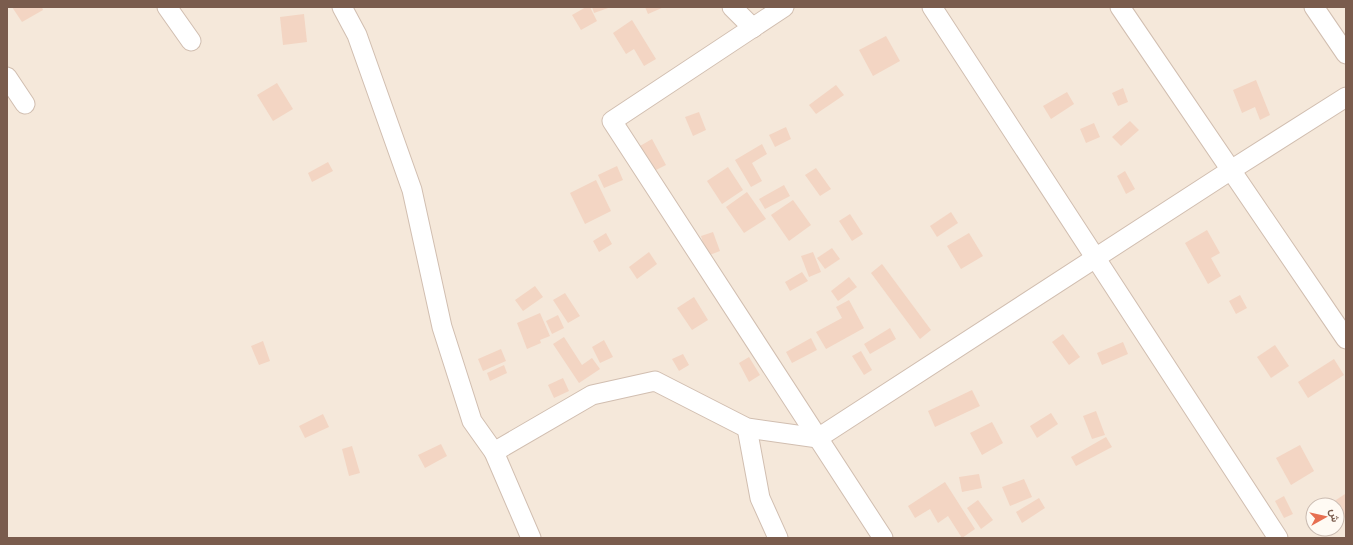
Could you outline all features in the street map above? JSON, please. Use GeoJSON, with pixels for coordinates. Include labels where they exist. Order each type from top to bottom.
{"type":"FeatureCollection","features":[{"type":"Feature","properties":{"kind":"street"},"geometry":{"type":"LineString","coordinates":[[167,7],[191,40]]}},
{"type":"Feature","properties":{"kind":"street"},"geometry":{"type":"LineString","coordinates":[[342,7],[357,35],[412,190],[442,327],[472,420],[494,452],[531,538]]}},
{"type":"Feature","properties":{"kind":"street"},"geometry":{"type":"LineString","coordinates":[[732,7],[753,28]]}},
{"type":"Feature","properties":{"kind":"street"},"geometry":{"type":"LineString","coordinates":[[784,7],[612,121],[883,538]]}},
{"type":"Feature","properties":{"kind":"street"},"geometry":{"type":"LineString","coordinates":[[932,7],[1278,538]]}},
{"type":"Feature","properties":{"kind":"street"},"geometry":{"type":"LineString","coordinates":[[1120,7],[1346,339]]}},
{"type":"Feature","properties":{"kind":"street"},"geometry":{"type":"LineString","coordinates":[[1314,7],[1346,54]]}},
{"type":"Feature","properties":{"kind":"street"},"geometry":{"type":"LineString","coordinates":[[7,77],[26,104]]}},
{"type":"Feature","properties":{"kind":"street"},"geometry":{"type":"LineString","coordinates":[[494,452],[592,395],[655,381],[747,428],[818,438],[1346,97]]}},
{"type":"Feature","properties":{"kind":"street"},"geometry":{"type":"LineString","coordinates":[[747,428],[760,498],[778,538]]}},
{"type":"Feature","properties":{"kind":"shaded area"},"geometry":{"type":"Polygon","coordinates":[[[7,7],[1346,7],[1346,538],[7,538],[7,7]]]}},
{"type":"Feature","properties":{"kind":"building"},"geometry":{"type":"Polygon","coordinates":[[[12,7],[42,7],[43,10],[22,22],[12,7]]]}},
{"type":"Feature","properties":{"kind":"building"},"geometry":{"type":"Polygon","coordinates":[[[586,7],[590,7],[597,21],[581,30],[572,15],[586,7]]]}},
{"type":"Feature","properties":{"kind":"building"},"geometry":{"type":"Polygon","coordinates":[[[592,7],[611,7],[594,13],[592,7]]]}},
{"type":"Feature","properties":{"kind":"building"},"geometry":{"type":"Polygon","coordinates":[[[645,7],[664,7],[648,14],[645,7]]]}},
{"type":"Feature","properties":{"kind":"building"},"geometry":{"type":"Polygon","coordinates":[[[304,14],[307,42],[283,45],[280,17],[304,14]]]}},
{"type":"Feature","properties":{"kind":"building"},"geometry":{"type":"Polygon","coordinates":[[[632,20],[656,59],[644,66],[634,49],[626,54],[613,33],[632,20]]]}},
{"type":"Feature","properties":{"kind":"building"},"geometry":{"type":"Polygon","coordinates":[[[886,36],[900,61],[873,76],[859,50],[886,36]]]}},
{"type":"Feature","properties":{"kind":"building"},"geometry":{"type":"Polygon","coordinates":[[[1256,80],[1270,115],[1260,120],[1255,107],[1242,113],[1233,90],[1256,80]]]}},
{"type":"Feature","properties":{"kind":"building"},"geometry":{"type":"Polygon","coordinates":[[[277,83],[293,109],[273,121],[257,95],[277,83]]]}},
{"type":"Feature","properties":{"kind":"building"},"geometry":{"type":"Polygon","coordinates":[[[836,85],[844,95],[816,114],[809,105],[836,85]]]}},
{"type":"Feature","properties":{"kind":"building"},"geometry":{"type":"Polygon","coordinates":[[[1123,88],[1128,102],[1118,106],[1112,93],[1123,88]]]}},
{"type":"Feature","properties":{"kind":"building"},"geometry":{"type":"Polygon","coordinates":[[[1067,92],[1074,104],[1051,119],[1043,106],[1067,92]]]}},
{"type":"Feature","properties":{"kind":"building"},"geometry":{"type":"Polygon","coordinates":[[[699,112],[706,130],[693,136],[685,117],[699,112]]]}},
{"type":"Feature","properties":{"kind":"building"},"geometry":{"type":"Polygon","coordinates":[[[1130,121],[1139,130],[1121,146],[1112,137],[1130,121]]]}},
{"type":"Feature","properties":{"kind":"building"},"geometry":{"type":"Polygon","coordinates":[[[1094,123],[1100,137],[1086,143],[1080,129],[1094,123]]]}},
{"type":"Feature","properties":{"kind":"building"},"geometry":{"type":"Polygon","coordinates":[[[786,127],[791,139],[775,147],[769,135],[786,127]]]}},
{"type":"Feature","properties":{"kind":"building"},"geometry":{"type":"Polygon","coordinates":[[[652,139],[666,165],[654,171],[640,146],[652,139]]]}},
{"type":"Feature","properties":{"kind":"building"},"geometry":{"type":"Polygon","coordinates":[[[762,144],[767,154],[752,163],[762,181],[751,187],[735,160],[762,144]]]}},
{"type":"Feature","properties":{"kind":"building"},"geometry":{"type":"Polygon","coordinates":[[[328,162],[333,171],[312,182],[308,173],[328,162]]]}},
{"type":"Feature","properties":{"kind":"building"},"geometry":{"type":"Polygon","coordinates":[[[617,166],[623,180],[604,188],[598,175],[617,166]]]}},
{"type":"Feature","properties":{"kind":"building"},"geometry":{"type":"Polygon","coordinates":[[[728,167],[743,190],[722,204],[707,181],[728,167]]]}},
{"type":"Feature","properties":{"kind":"building"},"geometry":{"type":"Polygon","coordinates":[[[816,168],[831,189],[820,196],[805,175],[816,168]]]}},
{"type":"Feature","properties":{"kind":"building"},"geometry":{"type":"Polygon","coordinates":[[[1125,171],[1135,189],[1126,194],[1117,176],[1125,171]]]}},
{"type":"Feature","properties":{"kind":"building"},"geometry":{"type":"Polygon","coordinates":[[[596,180],[611,211],[585,224],[570,193],[596,180]]]}},
{"type":"Feature","properties":{"kind":"building"},"geometry":{"type":"Polygon","coordinates":[[[784,185],[790,196],[765,209],[759,199],[784,185]]]}},
{"type":"Feature","properties":{"kind":"building"},"geometry":{"type":"Polygon","coordinates":[[[747,192],[766,219],[744,233],[726,207],[747,192]]]}},
{"type":"Feature","properties":{"kind":"building"},"geometry":{"type":"Polygon","coordinates":[[[793,200],[811,225],[789,241],[771,215],[793,200]]]}},
{"type":"Feature","properties":{"kind":"building"},"geometry":{"type":"Polygon","coordinates":[[[951,212],[958,223],[937,237],[930,226],[951,212]]]}},
{"type":"Feature","properties":{"kind":"building"},"geometry":{"type":"Polygon","coordinates":[[[850,214],[863,234],[852,241],[839,221],[850,214]]]}},
{"type":"Feature","properties":{"kind":"building"},"geometry":{"type":"Polygon","coordinates":[[[1207,230],[1220,253],[1211,258],[1221,276],[1208,284],[1185,243],[1207,230]]]}},
{"type":"Feature","properties":{"kind":"building"},"geometry":{"type":"Polygon","coordinates":[[[713,232],[720,251],[707,256],[701,236],[713,232]]]}},
{"type":"Feature","properties":{"kind":"building"},"geometry":{"type":"Polygon","coordinates":[[[606,233],[612,244],[599,252],[593,241],[606,233]]]}},
{"type":"Feature","properties":{"kind":"building"},"geometry":{"type":"Polygon","coordinates":[[[969,233],[983,256],[961,269],[947,246],[969,233]]]}},
{"type":"Feature","properties":{"kind":"building"},"geometry":{"type":"Polygon","coordinates":[[[832,248],[840,259],[825,269],[817,258],[832,248]]]}},
{"type":"Feature","properties":{"kind":"building"},"geometry":{"type":"Polygon","coordinates":[[[649,252],[657,264],[637,279],[629,267],[649,252]]]}},
{"type":"Feature","properties":{"kind":"building"},"geometry":{"type":"Polygon","coordinates":[[[813,252],[821,272],[809,277],[801,256],[813,252]]]}},
{"type":"Feature","properties":{"kind":"building"},"geometry":{"type":"Polygon","coordinates":[[[882,264],[931,330],[920,339],[871,273],[882,264]]]}},
{"type":"Feature","properties":{"kind":"building"},"geometry":{"type":"Polygon","coordinates":[[[802,272],[808,281],[790,291],[785,282],[802,272]]]}},
{"type":"Feature","properties":{"kind":"building"},"geometry":{"type":"Polygon","coordinates":[[[849,277],[857,287],[838,301],[831,291],[849,277]]]}},
{"type":"Feature","properties":{"kind":"building"},"geometry":{"type":"Polygon","coordinates":[[[535,286],[543,297],[523,311],[515,300],[535,286]]]}},
{"type":"Feature","properties":{"kind":"building"},"geometry":{"type":"Polygon","coordinates":[[[565,293],[580,316],[568,323],[553,300],[565,293]]]}},
{"type":"Feature","properties":{"kind":"building"},"geometry":{"type":"Polygon","coordinates":[[[1240,295],[1247,308],[1236,314],[1229,301],[1240,295]]]}},
{"type":"Feature","properties":{"kind":"building"},"geometry":{"type":"Polygon","coordinates":[[[694,297],[708,320],[692,330],[677,308],[694,297]]]}},
{"type":"Feature","properties":{"kind":"building"},"geometry":{"type":"Polygon","coordinates":[[[849,300],[864,328],[826,349],[816,332],[842,318],[836,307],[849,300]]]}},
{"type":"Feature","properties":{"kind":"building"},"geometry":{"type":"Polygon","coordinates":[[[540,313],[550,336],[540,340],[541,343],[527,349],[517,323],[540,313]]]}},
{"type":"Feature","properties":{"kind":"building"},"geometry":{"type":"Polygon","coordinates":[[[558,315],[564,328],[552,334],[546,321],[558,315]]]}},
{"type":"Feature","properties":{"kind":"building"},"geometry":{"type":"Polygon","coordinates":[[[890,328],[896,339],[870,354],[864,344],[890,328]]]}},
{"type":"Feature","properties":{"kind":"building"},"geometry":{"type":"Polygon","coordinates":[[[1063,334],[1080,357],[1069,365],[1052,342],[1063,334]]]}},
{"type":"Feature","properties":{"kind":"building"},"geometry":{"type":"Polygon","coordinates":[[[564,337],[582,365],[592,358],[600,369],[579,383],[553,344],[564,337]]]}},
{"type":"Feature","properties":{"kind":"building"},"geometry":{"type":"Polygon","coordinates":[[[811,338],[817,350],[792,363],[786,352],[811,338]]]}},
{"type":"Feature","properties":{"kind":"building"},"geometry":{"type":"Polygon","coordinates":[[[604,340],[613,357],[600,363],[592,347],[604,340]]]}},
{"type":"Feature","properties":{"kind":"building"},"geometry":{"type":"Polygon","coordinates":[[[263,341],[270,361],[259,365],[251,346],[263,341]]]}},
{"type":"Feature","properties":{"kind":"building"},"geometry":{"type":"Polygon","coordinates":[[[1123,342],[1128,354],[1102,365],[1097,353],[1123,342]]]}},
{"type":"Feature","properties":{"kind":"building"},"geometry":{"type":"Polygon","coordinates":[[[1275,345],[1289,366],[1271,378],[1257,357],[1275,345]]]}},
{"type":"Feature","properties":{"kind":"building"},"geometry":{"type":"Polygon","coordinates":[[[501,349],[506,361],[483,371],[478,359],[501,349]]]}},
{"type":"Feature","properties":{"kind":"building"},"geometry":{"type":"Polygon","coordinates":[[[861,351],[872,370],[864,375],[852,356],[861,351]]]}},
{"type":"Feature","properties":{"kind":"building"},"geometry":{"type":"Polygon","coordinates":[[[683,354],[689,365],[679,371],[672,359],[683,354]]]}},
{"type":"Feature","properties":{"kind":"building"},"geometry":{"type":"Polygon","coordinates":[[[749,357],[760,375],[749,382],[739,363],[749,357]]]}},
{"type":"Feature","properties":{"kind":"building"},"geometry":{"type":"Polygon","coordinates":[[[1334,359],[1344,375],[1308,398],[1298,382],[1334,359]]]}},
{"type":"Feature","properties":{"kind":"building"},"geometry":{"type":"Polygon","coordinates":[[[504,365],[507,373],[490,381],[487,373],[504,365]]]}},
{"type":"Feature","properties":{"kind":"building"},"geometry":{"type":"Polygon","coordinates":[[[563,378],[569,391],[554,398],[548,385],[563,378]]]}},
{"type":"Feature","properties":{"kind":"building"},"geometry":{"type":"Polygon","coordinates":[[[972,390],[980,406],[935,427],[928,411],[972,390]]]}},
{"type":"Feature","properties":{"kind":"building"},"geometry":{"type":"Polygon","coordinates":[[[1096,411],[1105,435],[1092,439],[1083,416],[1096,411]]]}},
{"type":"Feature","properties":{"kind":"building"},"geometry":{"type":"Polygon","coordinates":[[[1051,413],[1058,424],[1037,438],[1030,426],[1051,413]]]}},
{"type":"Feature","properties":{"kind":"building"},"geometry":{"type":"Polygon","coordinates":[[[323,414],[329,427],[305,438],[299,426],[323,414]]]}},
{"type":"Feature","properties":{"kind":"building"},"geometry":{"type":"Polygon","coordinates":[[[992,422],[1003,443],[982,455],[970,433],[992,422]]]}},
{"type":"Feature","properties":{"kind":"building"},"geometry":{"type":"Polygon","coordinates":[[[1106,437],[1112,447],[1076,466],[1071,457],[1106,437]]]}},
{"type":"Feature","properties":{"kind":"building"},"geometry":{"type":"Polygon","coordinates":[[[441,444],[447,456],[425,468],[418,455],[441,444]]]}},
{"type":"Feature","properties":{"kind":"building"},"geometry":{"type":"Polygon","coordinates":[[[1300,445],[1314,471],[1291,485],[1276,458],[1300,445]]]}},
{"type":"Feature","properties":{"kind":"building"},"geometry":{"type":"Polygon","coordinates":[[[352,446],[360,473],[349,476],[342,449],[352,446]]]}},
{"type":"Feature","properties":{"kind":"building"},"geometry":{"type":"Polygon","coordinates":[[[979,474],[982,488],[962,492],[959,477],[979,474]]]}},
{"type":"Feature","properties":{"kind":"building"},"geometry":{"type":"Polygon","coordinates":[[[1024,479],[1032,497],[1010,506],[1002,487],[1024,479]]]}},
{"type":"Feature","properties":{"kind":"building"},"geometry":{"type":"Polygon","coordinates":[[[945,482],[975,529],[962,538],[948,516],[938,523],[930,509],[915,518],[908,506],[945,482]]]}},
{"type":"Feature","properties":{"kind":"building"},"geometry":{"type":"Polygon","coordinates":[[[1345,494],[1346,496],[1346,520],[1345,497],[1340,497],[1345,494]]]}},
{"type":"Feature","properties":{"kind":"building"},"geometry":{"type":"Polygon","coordinates":[[[1284,496],[1293,514],[1284,518],[1275,501],[1284,496]]]}},
{"type":"Feature","properties":{"kind":"building"},"geometry":{"type":"Polygon","coordinates":[[[1039,498],[1045,508],[1022,523],[1016,512],[1039,498]]]}},
{"type":"Feature","properties":{"kind":"building"},"geometry":{"type":"Polygon","coordinates":[[[978,500],[993,520],[981,529],[967,508],[978,500]]]}}]}
